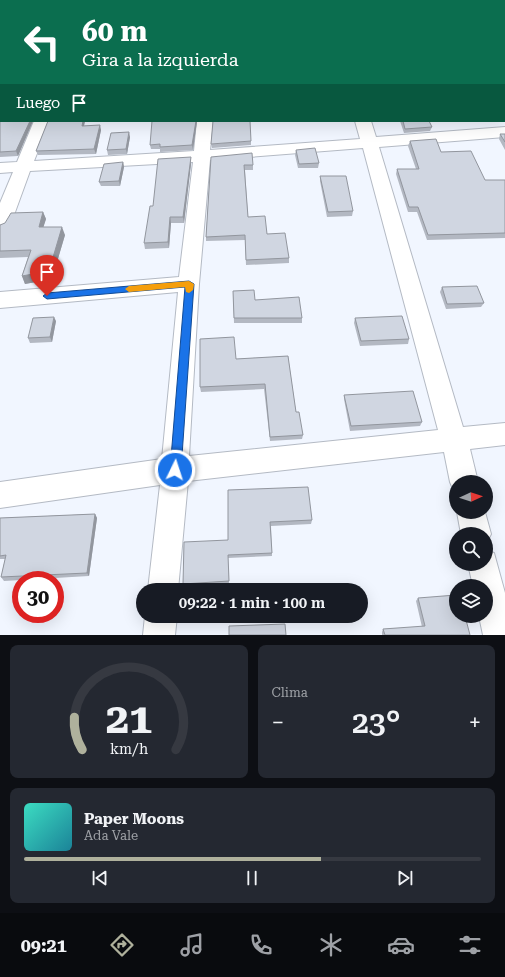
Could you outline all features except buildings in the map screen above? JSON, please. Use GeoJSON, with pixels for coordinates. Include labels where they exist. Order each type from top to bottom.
{"type":"FeatureCollection","features":[{"type":"Feature","properties":{"kind":"street"},"geometry":{"type":"LineString","coordinates":[[0,226],[42,122]]}},
{"type":"Feature","properties":{"kind":"street"},"geometry":{"type":"LineString","coordinates":[[164,583],[175,470],[189,284],[205,122]]}},
{"type":"Feature","properties":{"kind":"street"},"geometry":{"type":"LineString","coordinates":[[363,122],[454,438],[462,475]]}},
{"type":"Feature","properties":{"kind":"street"},"geometry":{"type":"LineString","coordinates":[[0,168],[202,156],[505,132]]}},
{"type":"Feature","properties":{"kind":"street"},"geometry":{"type":"LineString","coordinates":[[0,300],[189,284]]}},
{"type":"Feature","properties":{"kind":"street"},"geometry":{"type":"LineString","coordinates":[[0,495],[175,470],[454,438],[505,434]]}},
{"type":"Feature","properties":{"kind":"street"},"geometry":{"type":"LineString","coordinates":[[485,571],[499,635]]}},
{"type":"Feature","properties":{"kind":"street"},"geometry":{"type":"LineString","coordinates":[[159,635],[160,623]]}},
{"type":"Feature","properties":{"kind":"slow traffic"},"geometry":{"type":"LineString","coordinates":[[129,289],[189,284],[189,290]]}},
{"type":"Feature","properties":{"kind":"route"},"geometry":{"type":"LineString","coordinates":[[47,296],[189,284],[175,470]]}}]}
